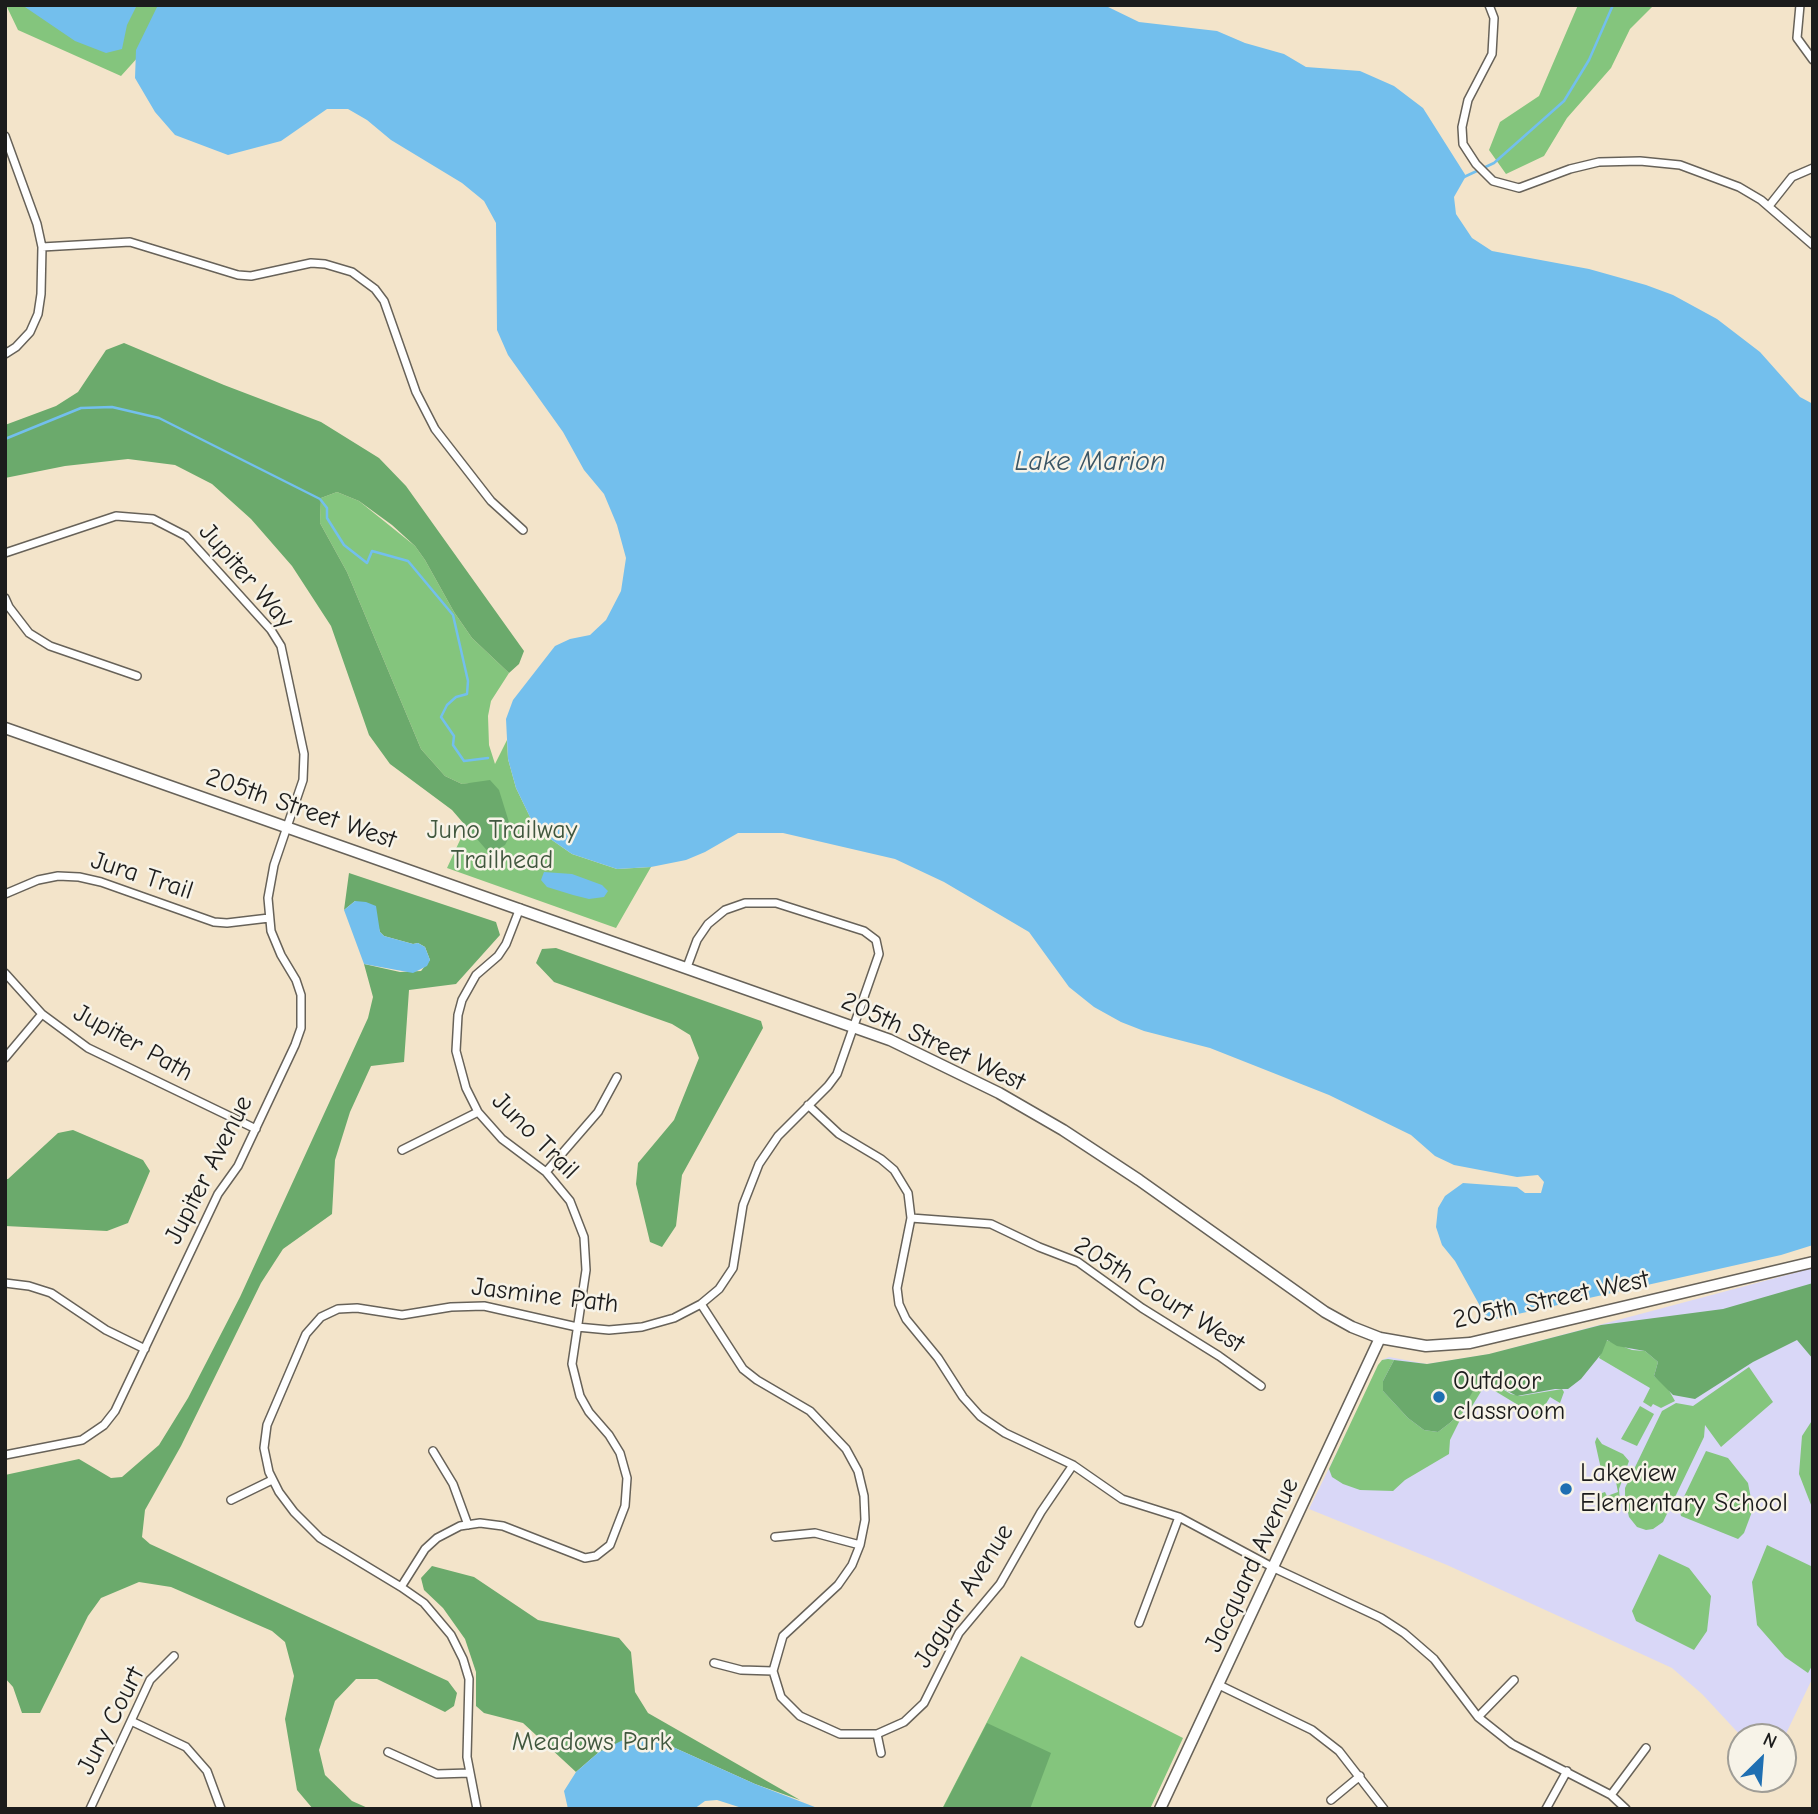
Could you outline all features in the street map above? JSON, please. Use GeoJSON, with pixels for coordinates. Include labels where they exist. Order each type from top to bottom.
{"type":"FeatureCollection","features":[{"type":"Feature","properties":{"kind":"street"},"geometry":{"type":"LineString","coordinates":[[1489,5],[1494,18],[1492,54],[1468,100],[1462,127],[1463,144],[1476,164],[1493,181],[1519,188],[1570,169],[1599,162],[1647,161],[1680,164],[1739,187],[1769,205],[1813,245]]}},
{"type":"Feature","properties":{"kind":"street"},"geometry":{"type":"LineString","coordinates":[[1800,5],[1797,38],[1806,54],[1813,60]]}},
{"type":"Feature","properties":{"kind":"street"},"geometry":{"type":"LineString","coordinates":[[5,136],[37,224],[42,247],[38,314],[30,332],[5,354]]}},
{"type":"Feature","properties":{"kind":"street"},"geometry":{"type":"LineString","coordinates":[[1769,205],[1792,177],[1813,168]]}},
{"type":"Feature","properties":{"kind":"street"},"geometry":{"type":"LineString","coordinates":[[42,247],[130,242],[238,275],[251,276],[311,263],[352,272],[366,281],[384,302],[416,392],[435,429],[491,501],[523,530]]}},
{"type":"Feature","properties":{"kind":"street","name":"Jupiter Way"},"geometry":{"type":"LineString","coordinates":[[5,553],[116,516],[153,519],[186,536],[271,630],[281,646],[304,754],[303,780],[287,827]]}},
{"type":"Feature","properties":{"kind":"street"},"geometry":{"type":"LineString","coordinates":[[5,598],[29,633],[50,646],[136,676]]}},
{"type":"Feature","properties":{"kind":"street","name":"205th Street West"},"geometry":{"type":"LineString","coordinates":[[5,728],[855,1026],[921,1054],[999,1093],[1063,1130],[1139,1180],[1325,1312],[1380,1338],[1426,1346],[1470,1343],[1813,1262]]}},
{"type":"Feature","properties":{"kind":"street","name":"Jupiter Avenue"},"geometry":{"type":"LineString","coordinates":[[5,1455],[74,1443],[97,1431],[115,1411],[218,1194],[238,1166],[295,1045],[301,1028],[302,1011],[296,980],[276,943],[269,918],[268,898],[270,878],[287,827]]}},
{"type":"Feature","properties":{"kind":"street","name":"Jura Trail"},"geometry":{"type":"LineString","coordinates":[[5,894],[37,880],[58,876],[79,877],[101,882],[214,922],[269,918]]}},
{"type":"Feature","properties":{"kind":"street","name":"Jasmine Path"},"geometry":{"type":"LineString","coordinates":[[477,1809],[467,1758],[470,1685],[463,1659],[452,1635],[435,1613],[401,1587],[320,1538],[294,1512],[272,1480],[265,1457],[267,1425],[306,1334],[325,1314],[347,1307],[402,1315],[476,1305],[577,1327],[609,1330],[642,1327],[674,1318],[701,1304],[719,1289],[733,1268],[743,1205],[759,1164],[778,1136],[837,1074],[879,954],[876,940],[864,930],[776,903],[746,903],[725,910],[708,924],[697,940],[687,967]]}},
{"type":"Feature","properties":{"kind":"street","name":"Juno Trail"},"geometry":{"type":"LineString","coordinates":[[468,1525],[480,1523],[503,1526],[585,1558],[601,1553],[613,1540],[625,1506],[627,1478],[617,1447],[589,1412],[580,1396],[572,1364],[586,1270],[584,1237],[570,1201],[546,1172],[502,1139],[478,1112],[460,1072],[456,1051],[458,1015],[468,987],[506,944],[520,908]]}},
{"type":"Feature","properties":{"kind":"street","name":"Jupiter Path"},"geometry":{"type":"LineString","coordinates":[[5,973],[42,1014],[72,1037],[105,1057],[256,1129]]}},
{"type":"Feature","properties":{"kind":"street"},"geometry":{"type":"LineString","coordinates":[[5,1058],[42,1014]]}},
{"type":"Feature","properties":{"kind":"street"},"geometry":{"type":"LineString","coordinates":[[546,1172],[598,1112],[617,1077]]}},
{"type":"Feature","properties":{"kind":"street"},"geometry":{"type":"LineString","coordinates":[[808,1105],[839,1134],[894,1170],[908,1193],[911,1218],[897,1288],[899,1304],[905,1319],[938,1358],[963,1397],[980,1416],[1005,1433],[1073,1465],[1122,1499],[1179,1517],[1273,1568],[1381,1618],[1404,1633],[1434,1659],[1478,1717],[1512,1744],[1611,1795],[1626,1809]]}},
{"type":"Feature","properties":{"kind":"street"},"geometry":{"type":"LineString","coordinates":[[402,1150],[478,1112]]}},
{"type":"Feature","properties":{"kind":"street","name":"205th Court West"},"geometry":{"type":"LineString","coordinates":[[911,1218],[991,1224],[1038,1247],[1078,1262],[1142,1308],[1261,1386]]}},
{"type":"Feature","properties":{"kind":"street"},"geometry":{"type":"LineString","coordinates":[[5,1283],[29,1286],[51,1293],[106,1330],[145,1349]]}},
{"type":"Feature","properties":{"kind":"street"},"geometry":{"type":"LineString","coordinates":[[701,1304],[743,1369],[810,1411],[846,1449],[858,1471],[864,1496],[865,1520],[860,1545],[852,1565],[838,1585],[783,1636],[773,1671],[741,1670],[714,1663]]}},
{"type":"Feature","properties":{"kind":"street","name":"Jacquard Avenue"},"geometry":{"type":"LineString","coordinates":[[1160,1809],[1380,1338]]}},
{"type":"Feature","properties":{"kind":"street"},"geometry":{"type":"LineString","coordinates":[[401,1587],[420,1555],[431,1543],[444,1534],[468,1525],[453,1485],[433,1451]]}},
{"type":"Feature","properties":{"kind":"street","name":"Jaguar Avenue"},"geometry":{"type":"LineString","coordinates":[[773,1671],[781,1697],[800,1716],[840,1734],[877,1734],[904,1722],[924,1703],[959,1633],[1000,1584],[1041,1512],[1073,1465]]}},
{"type":"Feature","properties":{"kind":"street"},"geometry":{"type":"LineString","coordinates":[[231,1500],[272,1480]]}},
{"type":"Feature","properties":{"kind":"street"},"geometry":{"type":"LineString","coordinates":[[1139,1623],[1179,1517]]}},
{"type":"Feature","properties":{"kind":"street"},"geometry":{"type":"LineString","coordinates":[[775,1537],[815,1532],[860,1545]]}},
{"type":"Feature","properties":{"kind":"street","name":"Jury Court"},"geometry":{"type":"LineString","coordinates":[[90,1809],[150,1680],[174,1656]]}},
{"type":"Feature","properties":{"kind":"street"},"geometry":{"type":"LineString","coordinates":[[1478,1717],[1514,1680]]}},
{"type":"Feature","properties":{"kind":"street"},"geometry":{"type":"LineString","coordinates":[[1219,1685],[1312,1730],[1339,1751],[1384,1809]]}},
{"type":"Feature","properties":{"kind":"street"},"geometry":{"type":"LineString","coordinates":[[131,1721],[186,1747],[207,1771],[221,1809]]}},
{"type":"Feature","properties":{"kind":"street"},"geometry":{"type":"LineString","coordinates":[[877,1734],[881,1753]]}},
{"type":"Feature","properties":{"kind":"street"},"geometry":{"type":"LineString","coordinates":[[1611,1795],[1646,1748]]}},
{"type":"Feature","properties":{"kind":"street"},"geometry":{"type":"LineString","coordinates":[[388,1752],[437,1774],[470,1773]]}},
{"type":"Feature","properties":{"kind":"street"},"geometry":{"type":"LineString","coordinates":[[1546,1809],[1567,1771]]}},
{"type":"Feature","properties":{"kind":"street"},"geometry":{"type":"LineString","coordinates":[[1331,1800],[1360,1776]]}},
{"type":"Feature","properties":{"kind":"shaded area","name":"Lakeview Elementary School"},"geometry":{"type":"Polygon","coordinates":[[[1813,1268],[1813,1677],[1791,1723],[1729,1723],[1702,1694],[1672,1668],[1447,1565],[1309,1509],[1382,1360],[1389,1357],[1427,1364],[1490,1354],[1813,1268]]]}},
{"type":"Feature","properties":{"kind":"green space"},"geometry":{"type":"Polygon","coordinates":[[[6,5],[185,5],[121,76],[18,30],[6,5]]]}},
{"type":"Feature","properties":{"kind":"green space"},"geometry":{"type":"Polygon","coordinates":[[[1578,5],[1654,5],[1630,29],[1611,68],[1567,118],[1544,156],[1506,174],[1489,150],[1500,122],[1539,96],[1578,5]]]}},
{"type":"Feature","properties":{"kind":"green space","name":"Juno Trailway Trailhead"},"geometry":{"type":"Polygon","coordinates":[[[124,343],[321,422],[379,458],[406,486],[524,651],[519,664],[509,673],[472,638],[425,560],[415,546],[392,525],[359,501],[337,492],[321,498],[320,523],[347,572],[421,749],[445,776],[462,784],[490,780],[499,790],[512,832],[505,845],[490,854],[452,810],[390,764],[369,735],[331,626],[292,566],[251,519],[212,484],[175,465],[128,459],[65,466],[5,478],[5,425],[56,406],[78,392],[106,350],[124,343]]]}},
{"type":"Feature","properties":{"kind":"green space","name":"Juno Trailway Trailhead"},"geometry":{"type":"Polygon","coordinates":[[[337,492],[359,501],[415,546],[472,638],[509,673],[491,701],[488,716],[489,745],[495,764],[507,740],[508,759],[516,788],[531,819],[549,838],[572,854],[617,869],[651,867],[616,928],[447,868],[487,782],[462,784],[445,776],[421,749],[347,572],[320,523],[321,498],[337,492]]]}},
{"type":"Feature","properties":{"kind":"green space"},"geometry":{"type":"Polygon","coordinates":[[[349,873],[496,922],[500,935],[456,984],[409,990],[404,1062],[371,1066],[350,1112],[335,1160],[332,1214],[283,1249],[261,1283],[181,1446],[145,1510],[142,1537],[150,1544],[448,1681],[457,1693],[454,1706],[445,1712],[377,1679],[356,1679],[335,1701],[319,1750],[325,1775],[352,1801],[370,1809],[313,1809],[297,1790],[285,1719],[294,1676],[285,1642],[272,1631],[171,1587],[139,1582],[101,1598],[88,1616],[40,1713],[22,1713],[13,1687],[5,1678],[5,1475],[79,1459],[111,1478],[122,1477],[159,1445],[188,1398],[240,1297],[368,1018],[373,997],[364,964],[400,972],[421,971],[430,960],[425,947],[418,943],[384,936],[376,918],[355,901],[344,910],[349,873]]]}},
{"type":"Feature","properties":{"kind":"green space"},"geometry":{"type":"Polygon","coordinates":[[[556,948],[761,1021],[763,1028],[682,1175],[676,1226],[662,1247],[650,1242],[636,1184],[638,1163],[674,1120],[699,1058],[690,1035],[672,1024],[554,982],[536,963],[542,949],[556,948]]]}},
{"type":"Feature","properties":{"kind":"green space"},"geometry":{"type":"Polygon","coordinates":[[[73,1130],[143,1160],[150,1171],[128,1223],[107,1231],[5,1226],[5,1179],[58,1133],[73,1130]]]}},
{"type":"Feature","properties":{"kind":"green space"},"geometry":{"type":"Polygon","coordinates":[[[1813,1283],[1813,1359],[1797,1340],[1753,1362],[1695,1399],[1673,1395],[1654,1376],[1658,1362],[1645,1351],[1617,1346],[1607,1340],[1602,1353],[1581,1379],[1568,1389],[1517,1396],[1490,1382],[1478,1382],[1464,1407],[1438,1432],[1424,1430],[1408,1418],[1383,1391],[1383,1381],[1394,1360],[1427,1364],[1489,1354],[1601,1325],[1723,1309],[1813,1283]]]}},
{"type":"Feature","properties":{"kind":"green space"},"geometry":{"type":"Polygon","coordinates":[[[1606,1340],[1632,1350],[1645,1351],[1658,1362],[1654,1376],[1667,1387],[1675,1401],[1661,1408],[1653,1404],[1651,1407],[1643,1402],[1650,1388],[1599,1358],[1606,1340]]]}},
{"type":"Feature","properties":{"kind":"green space"},"geometry":{"type":"Polygon","coordinates":[[[1382,1360],[1394,1360],[1383,1381],[1383,1391],[1408,1418],[1424,1430],[1438,1432],[1464,1407],[1450,1440],[1449,1454],[1405,1480],[1393,1491],[1360,1490],[1332,1477],[1329,1469],[1378,1365],[1382,1360]]]}},
{"type":"Feature","properties":{"kind":"green space"},"geometry":{"type":"Polygon","coordinates":[[[1749,1367],[1773,1402],[1721,1447],[1705,1425],[1704,1437],[1663,1522],[1653,1529],[1637,1527],[1629,1517],[1625,1488],[1662,1411],[1676,1403],[1693,1406],[1749,1367]]]}},
{"type":"Feature","properties":{"kind":"green space"},"geometry":{"type":"Polygon","coordinates":[[[1482,1381],[1520,1396],[1562,1389],[1564,1392],[1560,1403],[1550,1397],[1538,1417],[1485,1385],[1466,1416],[1466,1403],[1478,1382],[1482,1381]]]}},
{"type":"Feature","properties":{"kind":"green space"},"geometry":{"type":"Polygon","coordinates":[[[1640,1406],[1654,1414],[1637,1446],[1621,1439],[1640,1406]]]}},
{"type":"Feature","properties":{"kind":"green space"},"geometry":{"type":"Polygon","coordinates":[[[1813,1419],[1813,1510],[1799,1474],[1802,1436],[1813,1419]]]}},
{"type":"Feature","properties":{"kind":"green space"},"geometry":{"type":"Polygon","coordinates":[[[1597,1437],[1602,1444],[1623,1454],[1629,1461],[1619,1489],[1620,1501],[1603,1507],[1599,1494],[1605,1492],[1607,1496],[1618,1492],[1613,1467],[1601,1469],[1595,1442],[1597,1437]]]}},
{"type":"Feature","properties":{"kind":"green space"},"geometry":{"type":"Polygon","coordinates":[[[1706,1451],[1728,1458],[1748,1483],[1753,1509],[1744,1533],[1738,1539],[1681,1516],[1679,1507],[1706,1451]]]}},
{"type":"Feature","properties":{"kind":"green space"},"geometry":{"type":"Polygon","coordinates":[[[1767,1545],[1813,1567],[1813,1664],[1808,1673],[1785,1657],[1757,1625],[1752,1582],[1767,1545]]]}},
{"type":"Feature","properties":{"kind":"green space"},"geometry":{"type":"Polygon","coordinates":[[[1659,1554],[1689,1568],[1711,1596],[1707,1631],[1694,1650],[1636,1621],[1632,1611],[1659,1554]]]}},
{"type":"Feature","properties":{"kind":"green space","name":"Meadows Park"},"geometry":{"type":"Polygon","coordinates":[[[432,1566],[474,1577],[538,1620],[619,1638],[631,1652],[635,1692],[648,1713],[800,1800],[755,1784],[664,1743],[599,1752],[576,1772],[523,1723],[484,1713],[476,1706],[476,1672],[465,1639],[443,1608],[424,1590],[421,1578],[432,1566]]]}},
{"type":"Feature","properties":{"kind":"green space"},"geometry":{"type":"Polygon","coordinates":[[[1021,1656],[1183,1738],[1150,1809],[942,1809],[1021,1656]]]}},
{"type":"Feature","properties":{"kind":"green space"},"geometry":{"type":"Polygon","coordinates":[[[987,1723],[1051,1753],[1030,1809],[943,1808],[987,1723]]]}},
{"type":"Feature","properties":{"kind":"water"},"geometry":{"type":"Polygon","coordinates":[[[22,5],[137,5],[127,25],[122,49],[106,53],[75,41],[22,5]]]}},
{"type":"Feature","properties":{"kind":"water","name":"Lake Marion"},"geometry":{"type":"Polygon","coordinates":[[[158,5],[1104,5],[1139,22],[1217,31],[1245,43],[1284,54],[1306,67],[1360,71],[1394,86],[1423,108],[1466,176],[1454,197],[1456,214],[1472,238],[1492,251],[1589,269],[1646,285],[1673,295],[1717,319],[1760,352],[1800,397],[1813,404],[1813,1245],[1781,1255],[1491,1320],[1485,1315],[1455,1261],[1442,1245],[1436,1227],[1438,1208],[1445,1196],[1463,1183],[1517,1187],[1525,1193],[1541,1193],[1544,1182],[1538,1175],[1517,1177],[1454,1165],[1435,1156],[1411,1135],[1329,1095],[1210,1048],[1144,1031],[1121,1022],[1094,1007],[1069,987],[1029,932],[944,882],[895,859],[783,833],[738,833],[686,860],[651,867],[617,869],[572,854],[549,838],[531,819],[516,788],[508,759],[506,719],[513,700],[555,646],[570,639],[590,635],[606,620],[621,591],[626,558],[617,525],[604,494],[584,470],[563,432],[508,355],[497,330],[496,223],[484,201],[462,183],[391,140],[367,120],[348,109],[327,109],[281,141],[228,155],[175,135],[155,112],[135,78],[136,50],[158,5]]]}},
{"type":"Feature","properties":{"kind":"water"},"geometry":{"type":"Polygon","coordinates":[[[544,872],[572,874],[602,885],[608,891],[604,897],[589,899],[573,895],[547,887],[541,880],[544,872]]]}},
{"type":"Feature","properties":{"kind":"water"},"geometry":{"type":"Polygon","coordinates":[[[355,901],[376,906],[380,932],[384,936],[425,947],[430,960],[427,966],[413,973],[364,964],[344,910],[355,901]]]}},
{"type":"Feature","properties":{"kind":"water"},"geometry":{"type":"Polygon","coordinates":[[[623,1740],[664,1743],[755,1784],[820,1809],[745,1809],[717,1800],[705,1801],[694,1809],[568,1809],[564,1791],[576,1772],[599,1752],[623,1740]]]}},
{"type":"Feature","properties":{"kind":"waterway"},"geometry":{"type":"LineString","coordinates":[[1464,177],[1494,163],[1564,101],[1589,60],[1613,5]]}},
{"type":"Feature","properties":{"kind":"waterway"},"geometry":{"type":"LineString","coordinates":[[5,439],[81,408],[112,407],[159,418],[320,499],[327,508],[327,518],[344,545],[367,563],[372,551],[408,561],[453,615],[468,681],[467,694],[456,697],[447,705],[441,717],[454,736],[453,745],[464,761],[488,758]]}},
{"type":"Feature","properties":{"kind":"place","name":"Outdoor classroom"},"geometry":{"type":"Point","coordinates":[1439,1397]}},
{"type":"Feature","properties":{"kind":"place","name":"Lakeview Elementary School"},"geometry":{"type":"Point","coordinates":[1566,1489]}}]}
